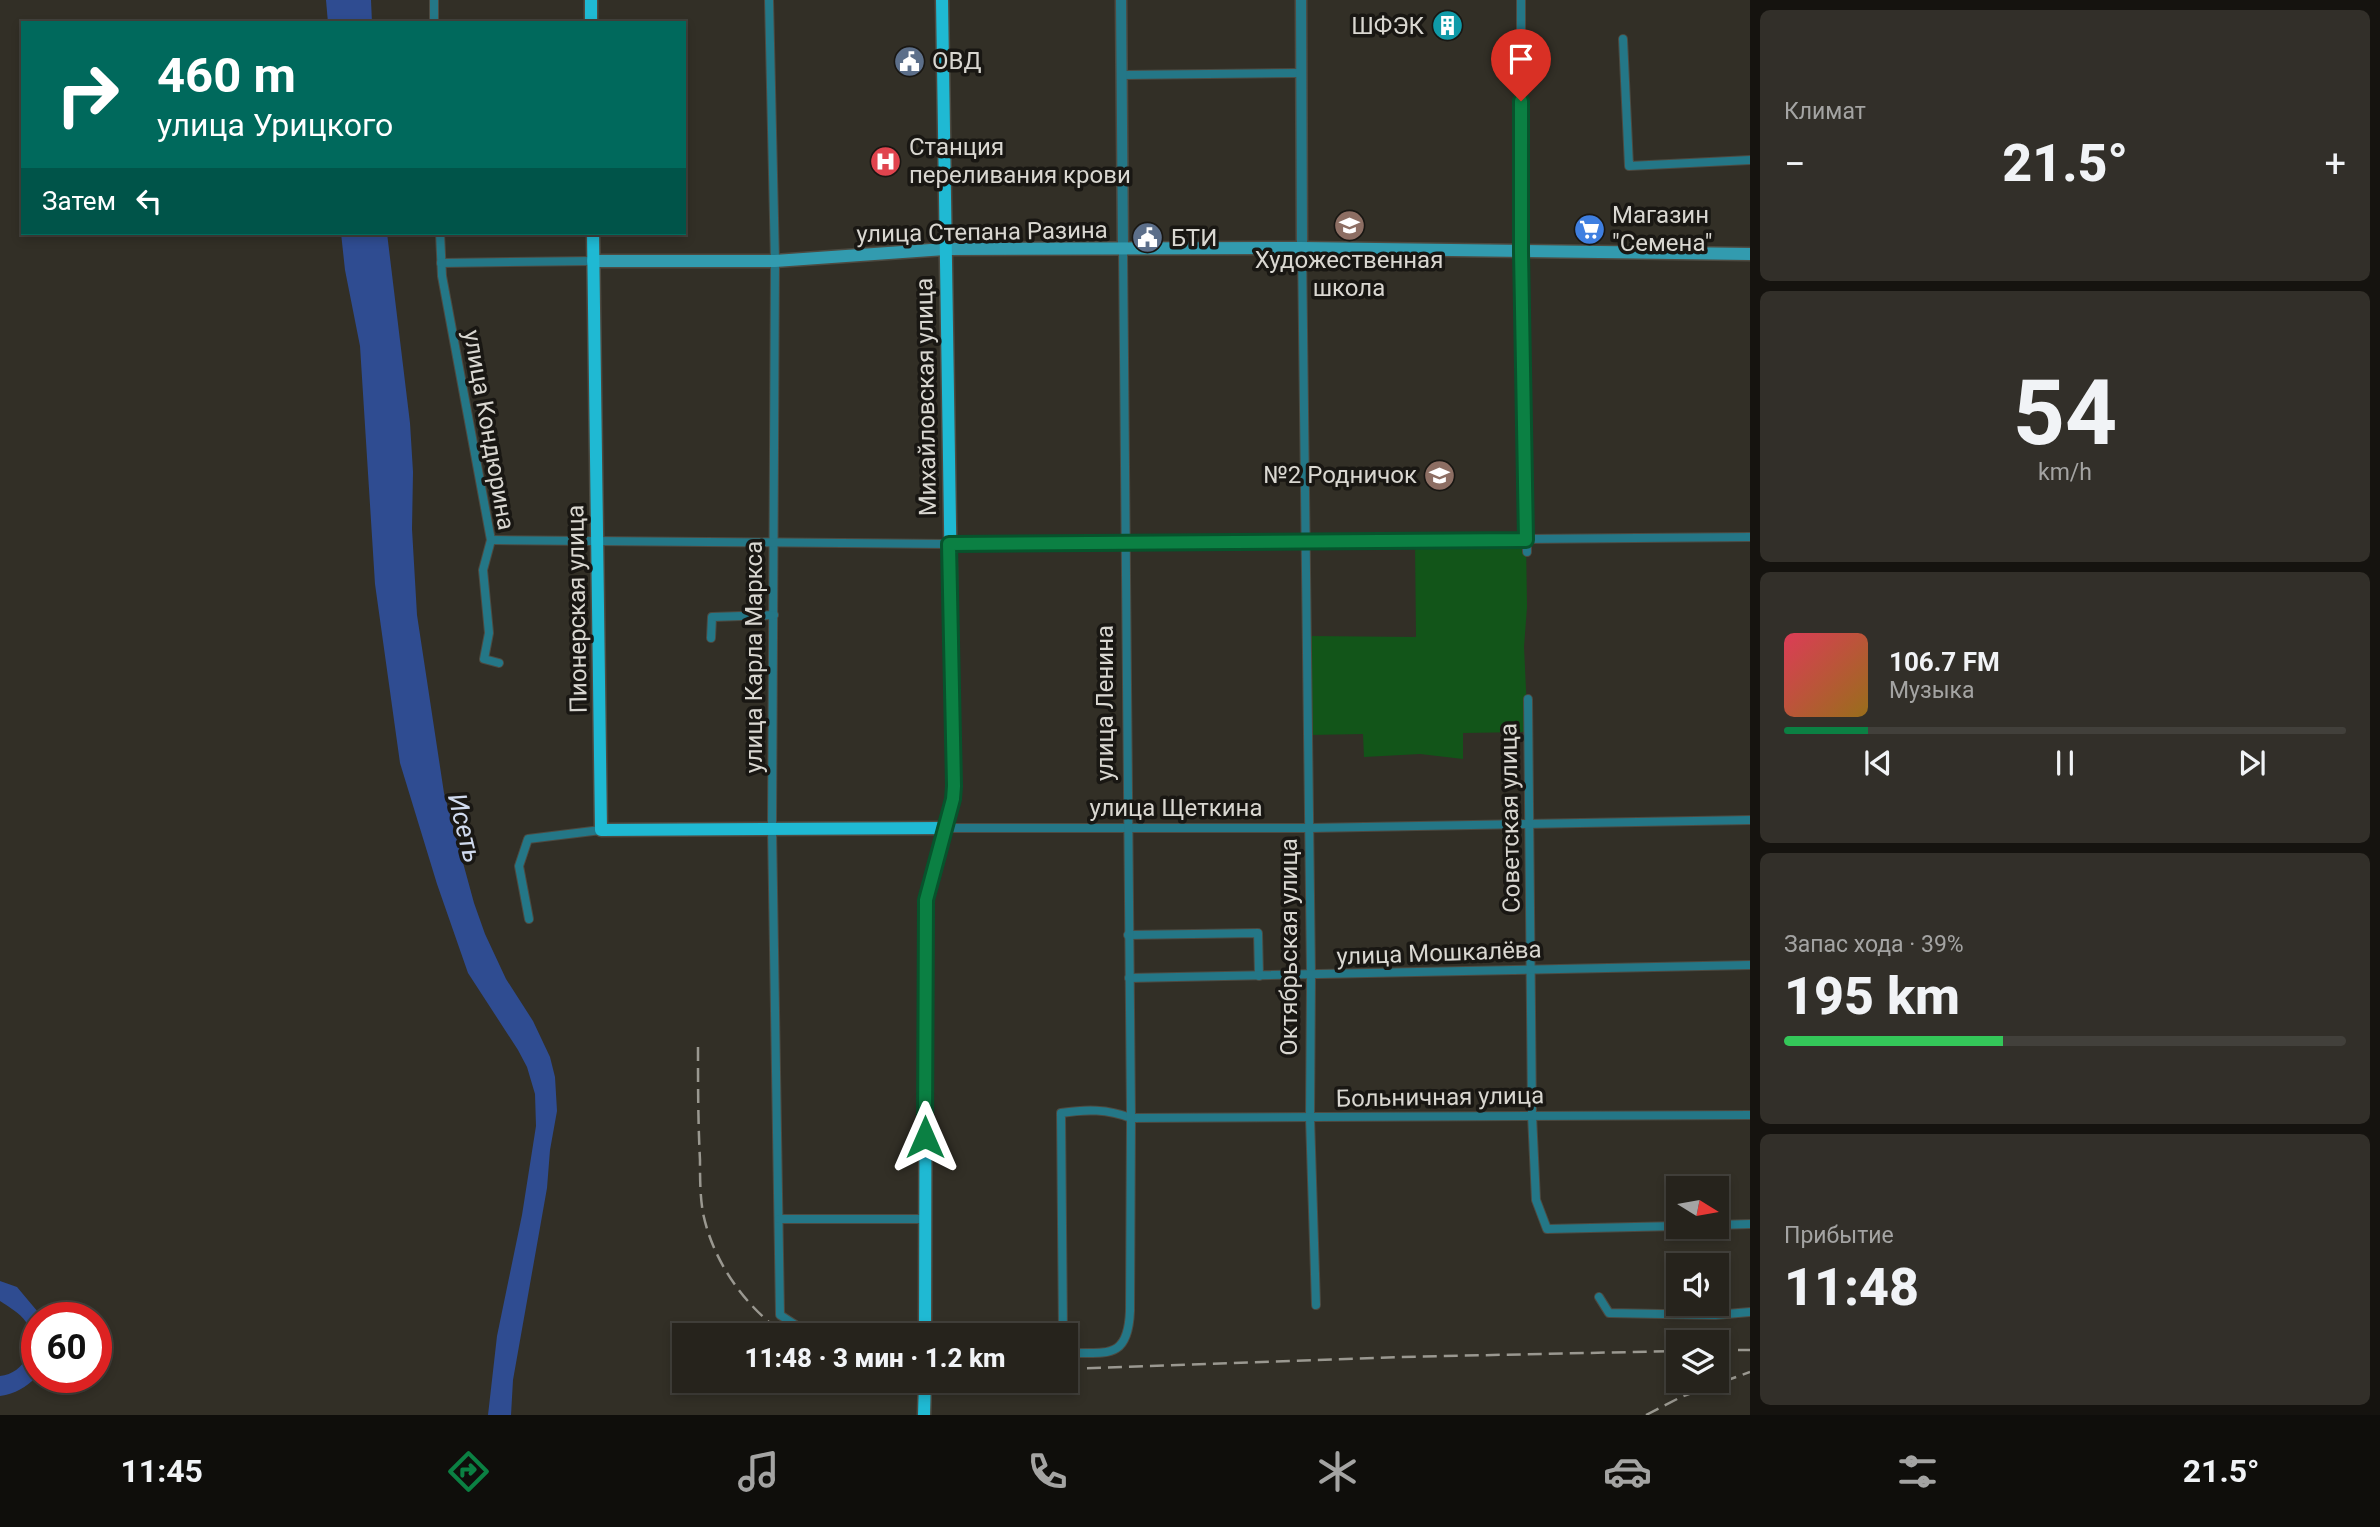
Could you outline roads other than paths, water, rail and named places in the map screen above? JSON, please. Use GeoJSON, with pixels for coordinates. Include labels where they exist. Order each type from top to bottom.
{"type":"FeatureCollection","features":[{"type":"Feature","properties":{"kind":"main road"},"geometry":{"type":"LineString","coordinates":[[591,0],[591,21]]}},
{"type":"Feature","properties":{"kind":"main road","name":"Михайловская улица"},"geometry":{"type":"LineString","coordinates":[[925,1323],[925,920],[929,888],[954,786],[942,0]]}},
{"type":"Feature","properties":{"kind":"main road","name":"Пионерская улица"},"geometry":{"type":"LineString","coordinates":[[593,235],[601,830]]}},
{"type":"Feature","properties":{"kind":"main road","name":"улица Степана Разина"},"geometry":{"type":"LineString","coordinates":[[593,261],[775,261],[945,249],[1302,248],[1750,254]]}},
{"type":"Feature","properties":{"kind":"main road","name":"улица Щеткина"},"geometry":{"type":"LineString","coordinates":[[601,830],[945,828]]}},
{"type":"Feature","properties":{"kind":"main road"},"geometry":{"type":"LineString","coordinates":[[924,1415],[925,1393]]}},
{"type":"Feature","properties":{"kind":"street"},"geometry":{"type":"LineString","coordinates":[[434,0],[434,21]]}},
{"type":"Feature","properties":{"kind":"street","name":"улица Карла Маркса"},"geometry":{"type":"LineString","coordinates":[[769,0],[775,261],[772,828],[780,1315],[792,1323]]}},
{"type":"Feature","properties":{"kind":"street","name":"улица Ленина"},"geometry":{"type":"LineString","coordinates":[[1078,1352],[1116,1350],[1128,1335],[1130,1311],[1131,1118],[1121,0]]}},
{"type":"Feature","properties":{"kind":"street","name":"Октябрьская улица"},"geometry":{"type":"LineString","coordinates":[[1301,0],[1310,828],[1310,1118],[1316,1305]]}},
{"type":"Feature","properties":{"kind":"street"},"geometry":{"type":"LineString","coordinates":[[1521,0],[1521,252],[1527,552]]}},
{"type":"Feature","properties":{"kind":"street"},"geometry":{"type":"LineString","coordinates":[[1623,39],[1629,166],[1750,160]]}},
{"type":"Feature","properties":{"kind":"street"},"geometry":{"type":"LineString","coordinates":[[1123,75],[1302,73]]}},
{"type":"Feature","properties":{"kind":"street","name":"улица Кондюрина"},"geometry":{"type":"LineString","coordinates":[[440,235],[441,263],[491,540],[483,570],[489,633],[484,659],[499,663]]}},
{"type":"Feature","properties":{"kind":"street"},"geometry":{"type":"LineString","coordinates":[[441,263],[593,261]]}},
{"type":"Feature","properties":{"kind":"street"},"geometry":{"type":"LineString","coordinates":[[491,540],[1125,544],[1750,537]]}},
{"type":"Feature","properties":{"kind":"street"},"geometry":{"type":"LineString","coordinates":[[711,638],[712,617],[774,615]]}},
{"type":"Feature","properties":{"kind":"street","name":"Советская улица"},"geometry":{"type":"LineString","coordinates":[[1528,699],[1532,1115],[1536,1200],[1548,1229],[1666,1226]]}},
{"type":"Feature","properties":{"kind":"street","name":"улица Щеткина"},"geometry":{"type":"LineString","coordinates":[[945,828],[1127,830],[1750,820]]}},
{"type":"Feature","properties":{"kind":"street"},"geometry":{"type":"LineString","coordinates":[[529,919],[519,866],[528,839],[601,830]]}},
{"type":"Feature","properties":{"kind":"street"},"geometry":{"type":"LineString","coordinates":[[1128,936],[1258,933],[1259,976]]}},
{"type":"Feature","properties":{"kind":"street","name":"улица Мошкалёва"},"geometry":{"type":"LineString","coordinates":[[1129,978],[1750,965]]}},
{"type":"Feature","properties":{"kind":"street","name":"Больничная улица"},"geometry":{"type":"LineString","coordinates":[[1063,1323],[1061,1113],[1086,1109],[1112,1111],[1131,1118],[1750,1115]]}},
{"type":"Feature","properties":{"kind":"street"},"geometry":{"type":"LineString","coordinates":[[779,1219],[925,1219]]}},
{"type":"Feature","properties":{"kind":"street"},"geometry":{"type":"LineString","coordinates":[[1729,1224],[1750,1224]]}},
{"type":"Feature","properties":{"kind":"street"},"geometry":{"type":"LineString","coordinates":[[1599,1297],[1609,1314],[1728,1315],[1750,1312]]}},
{"type":"Feature","properties":{"kind":"water"},"geometry":{"type":"Polygon","coordinates":[[[326,0],[371,0],[372,21],[328,21],[326,0]]]}},
{"type":"Feature","properties":{"kind":"water"},"geometry":{"type":"Polygon","coordinates":[[[341,235],[387,235],[410,423],[417,615],[444,793],[485,934],[506,979],[533,1021],[550,1057],[555,1077],[557,1111],[547,1188],[513,1380],[511,1415],[488,1415],[497,1336],[522,1215],[536,1126],[535,1094],[527,1067],[518,1050],[468,973],[400,763],[375,584],[360,346],[345,270],[341,235]]]}},
{"type":"Feature","properties":{"kind":"water"},"geometry":{"type":"Polygon","coordinates":[[[0,1281],[17,1287],[30,1302],[21,1302],[21,1316],[0,1301],[0,1281]]]}},
{"type":"Feature","properties":{"kind":"water"},"geometry":{"type":"Polygon","coordinates":[[[21,1366],[21,1388],[0,1396],[0,1376],[21,1366]]]}},
{"type":"Feature","properties":{"kind":"railway"},"geometry":{"type":"LineString","coordinates":[[698,1047],[698,1118],[703,1213],[723,1266],[745,1297],[770,1323]]}},
{"type":"Feature","properties":{"kind":"railway"},"geometry":{"type":"LineString","coordinates":[[1729,1350],[1750,1350]]}},
{"type":"Feature","properties":{"kind":"railway"},"geometry":{"type":"LineString","coordinates":[[1078,1369],[1666,1351]]}},
{"type":"Feature","properties":{"kind":"railway"},"geometry":{"type":"LineString","coordinates":[[1646,1415],[1681,1397],[1750,1372]]}},
{"type":"Feature","properties":{"kind":"place","name":"ШФЭК"},"geometry":{"type":"Point","coordinates":[1447,26]}},
{"type":"Feature","properties":{"kind":"place","name":"ОВД"},"geometry":{"type":"Point","coordinates":[909,61]}},
{"type":"Feature","properties":{"kind":"place","name":"Станция переливания крови"},"geometry":{"type":"Point","coordinates":[886,161]}},
{"type":"Feature","properties":{"kind":"place","name":"Художественная школа"},"geometry":{"type":"Point","coordinates":[1349,226]}},
{"type":"Feature","properties":{"kind":"place","name":"Магазин \"Семена\""},"geometry":{"type":"Point","coordinates":[1589,229]}},
{"type":"Feature","properties":{"kind":"place","name":"БТИ"},"geometry":{"type":"Point","coordinates":[1148,238]}},
{"type":"Feature","properties":{"kind":"place","name":"№2 Родничок"},"geometry":{"type":"Point","coordinates":[1440,475]}},
{"type":"Feature","properties":{"kind":"water label","name":"Исеть"},"geometry":{"type":"Point","coordinates":[465,828]}}]}
